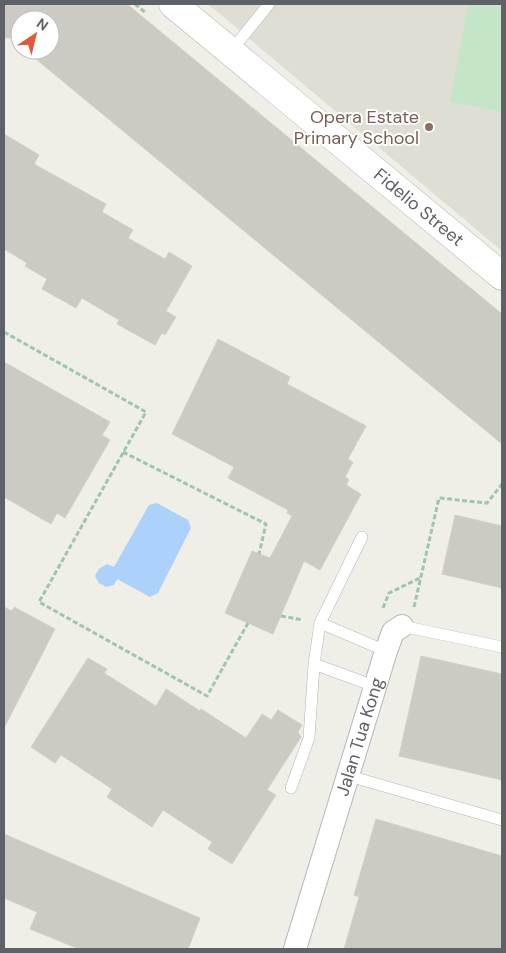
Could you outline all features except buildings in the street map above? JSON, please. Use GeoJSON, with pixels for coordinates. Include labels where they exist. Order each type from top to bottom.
{"type":"FeatureCollection","features":[{"type":"Feature","properties":{"kind":"street","name":"Fidelio Street"},"geometry":{"type":"LineString","coordinates":[[174,4],[502,276]]}},
{"type":"Feature","properties":{"kind":"street","name":"Jalan Tua Kong"},"geometry":{"type":"LineString","coordinates":[[295,949],[386,651],[394,632],[407,626]]}},
{"type":"Feature","properties":{"kind":"lane"},"geometry":{"type":"LineString","coordinates":[[231,51],[269,4]]}},
{"type":"Feature","properties":{"kind":"lane"},"geometry":{"type":"LineString","coordinates":[[292,788],[309,738],[314,664],[320,623],[362,537]]}},
{"type":"Feature","properties":{"kind":"lane"},"geometry":{"type":"LineString","coordinates":[[320,623],[386,651]]}},
{"type":"Feature","properties":{"kind":"lane"},"geometry":{"type":"LineString","coordinates":[[407,626],[502,647]]}},
{"type":"Feature","properties":{"kind":"lane"},"geometry":{"type":"LineString","coordinates":[[314,664],[374,686]]}},
{"type":"Feature","properties":{"kind":"lane"},"geometry":{"type":"LineString","coordinates":[[349,776],[502,820]]}},
{"type":"Feature","properties":{"kind":"path"},"geometry":{"type":"LineString","coordinates":[[4,332],[146,412],[39,602],[207,696],[248,623]]}},
{"type":"Feature","properties":{"kind":"path"},"geometry":{"type":"LineString","coordinates":[[123,452],[266,524],[259,554]]}},
{"type":"Feature","properties":{"kind":"path"},"geometry":{"type":"LineString","coordinates":[[407,626],[439,498],[487,503],[502,484]]}},
{"type":"Feature","properties":{"kind":"shaded area","name":"Opera Estate Primary School"},"geometry":{"type":"Polygon","coordinates":[[[208,4],[502,4],[502,251],[208,4]]]}},
{"type":"Feature","properties":{"kind":"green space"},"geometry":{"type":"Polygon","coordinates":[[[468,4],[502,4],[502,112],[450,102],[468,4]]]}},
{"type":"Feature","properties":{"kind":"water"},"geometry":{"type":"Polygon","coordinates":[[[157,503],[188,520],[191,528],[158,593],[150,597],[117,579],[114,585],[106,587],[99,583],[95,576],[99,569],[107,564],[114,567],[149,505],[157,503]]]}},
{"type":"Feature","properties":{"kind":"place","name":"Opera Estate Primary School"},"geometry":{"type":"Point","coordinates":[429,127]}}]}
